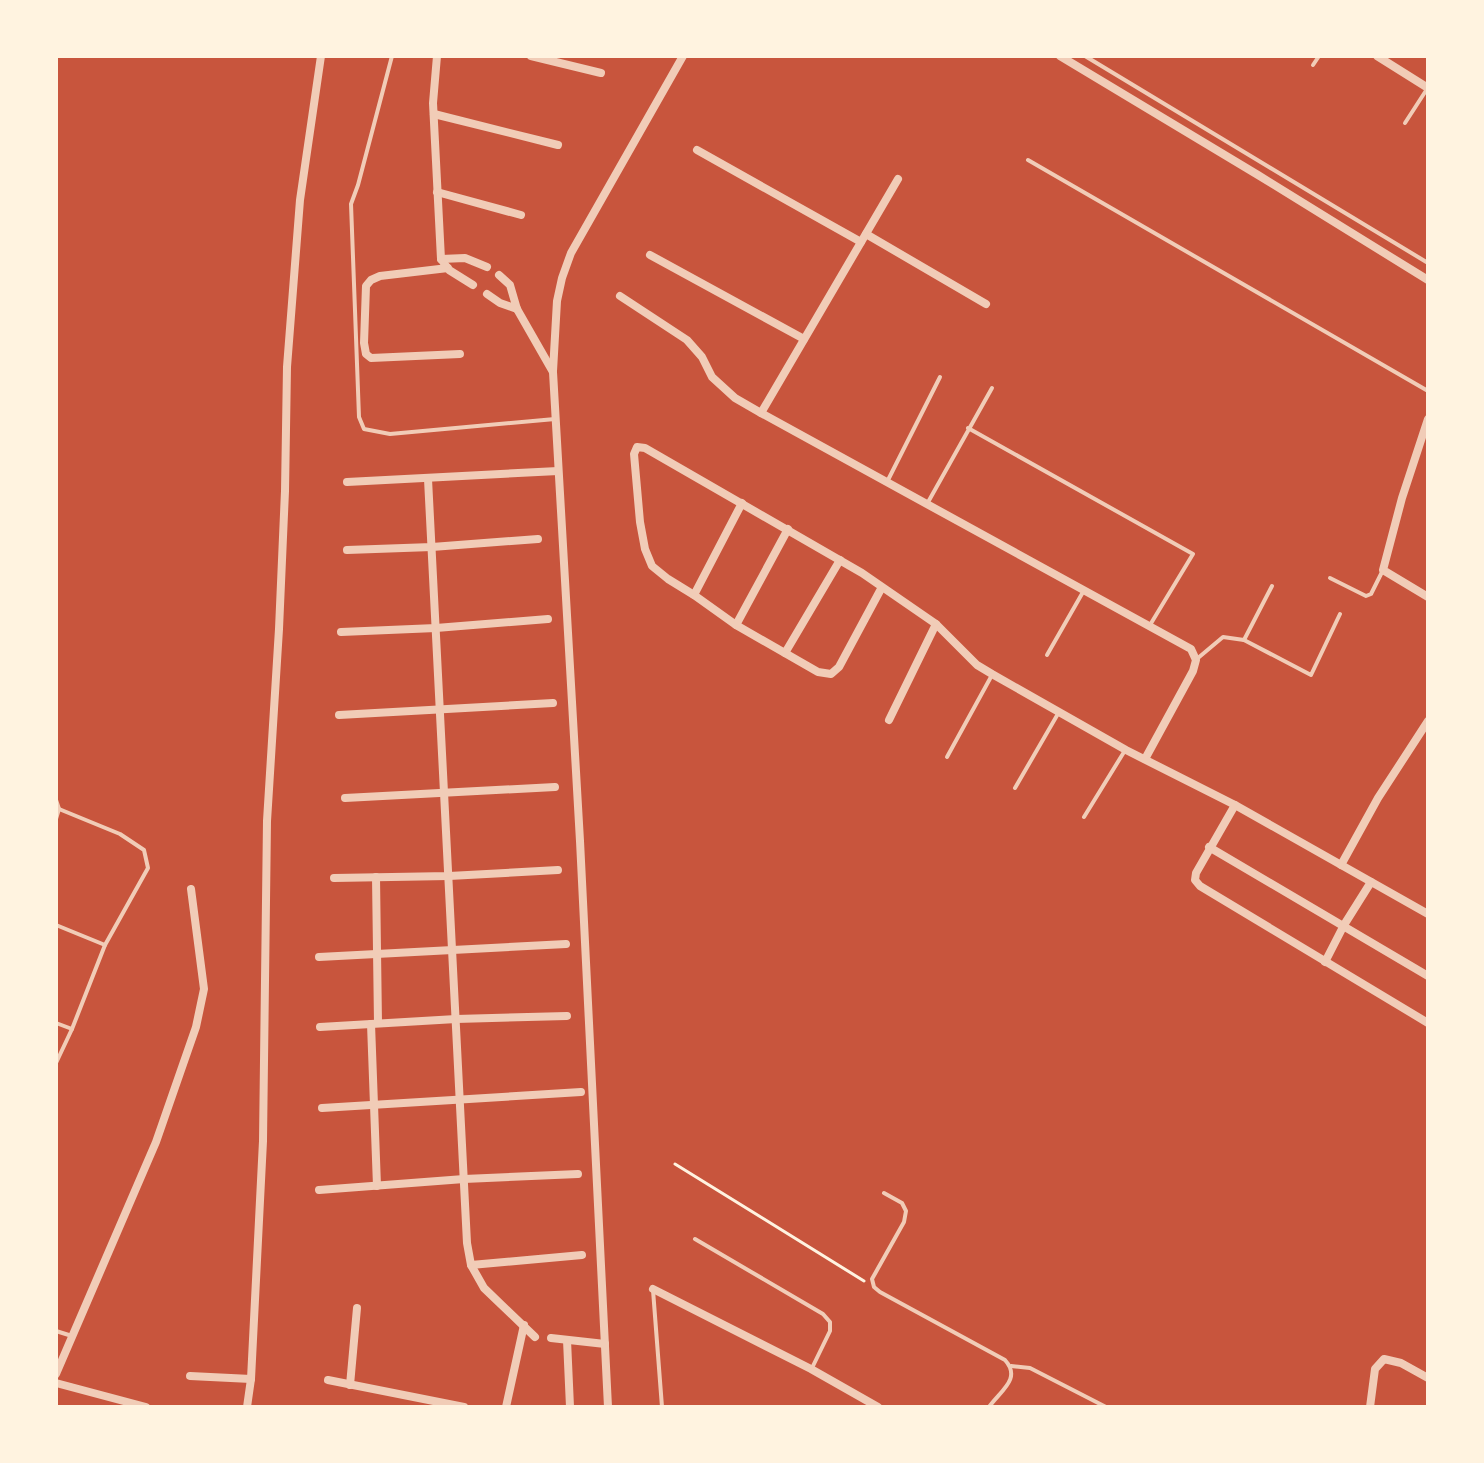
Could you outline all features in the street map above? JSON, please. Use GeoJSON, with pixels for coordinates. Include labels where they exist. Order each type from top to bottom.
{"type":"FeatureCollection","features":[{"type":"Feature","properties":{"kind":"street"},"geometry":{"type":"LineString","coordinates":[[247,1407],[263,1141],[267,821],[281,598],[287,367],[300,200],[321,56]]}},
{"type":"Feature","properties":{"kind":"street"},"geometry":{"type":"LineString","coordinates":[[437,56],[434,114],[441,259],[448,268],[473,285]]}},
{"type":"Feature","properties":{"kind":"street"},"geometry":{"type":"LineString","coordinates":[[531,56],[601,73]]}},
{"type":"Feature","properties":{"kind":"street"},"geometry":{"type":"LineString","coordinates":[[608,1407],[553,372],[557,301],[571,253],[683,56]]}},
{"type":"Feature","properties":{"kind":"street"},"geometry":{"type":"LineString","coordinates":[[1060,56],[1428,280]]}},
{"type":"Feature","properties":{"kind":"street"},"geometry":{"type":"LineString","coordinates":[[1377,56],[1428,88]]}},
{"type":"Feature","properties":{"kind":"street"},"geometry":{"type":"LineString","coordinates":[[434,114],[558,145]]}},
{"type":"Feature","properties":{"kind":"street"},"geometry":{"type":"LineString","coordinates":[[697,150],[986,304]]}},
{"type":"Feature","properties":{"kind":"street"},"geometry":{"type":"LineString","coordinates":[[761,413],[898,179]]}},
{"type":"Feature","properties":{"kind":"street"},"geometry":{"type":"LineString","coordinates":[[437,192],[521,215]]}},
{"type":"Feature","properties":{"kind":"street"},"geometry":{"type":"LineString","coordinates":[[650,255],[804,339]]}},
{"type":"Feature","properties":{"kind":"street"},"geometry":{"type":"LineString","coordinates":[[441,259],[465,258],[487,267]]}},
{"type":"Feature","properties":{"kind":"street"},"geometry":{"type":"LineString","coordinates":[[448,268],[380,276],[371,280],[366,286],[364,343],[366,354],[371,358],[460,354]]}},
{"type":"Feature","properties":{"kind":"street"},"geometry":{"type":"LineString","coordinates":[[499,275],[510,285],[517,309],[553,372]]}},
{"type":"Feature","properties":{"kind":"street"},"geometry":{"type":"LineString","coordinates":[[487,294],[517,309]]}},
{"type":"Feature","properties":{"kind":"street"},"geometry":{"type":"LineString","coordinates":[[620,296],[687,340],[702,357],[712,377],[735,398],[1191,649],[1196,660],[1193,671],[1145,759]]}},
{"type":"Feature","properties":{"kind":"street"},"geometry":{"type":"LineString","coordinates":[[1428,419],[1383,570],[1428,597]]}},
{"type":"Feature","properties":{"kind":"street"},"geometry":{"type":"LineString","coordinates":[[882,587],[839,667],[831,674],[818,672],[736,625],[652,566],[640,522],[634,454],[637,447],[645,448],[840,560],[882,587],[936,624],[977,665],[992,674],[1126,750],[1235,805],[1428,914]]}},
{"type":"Feature","properties":{"kind":"street"},"geometry":{"type":"LineString","coordinates":[[347,482],[558,471]]}},
{"type":"Feature","properties":{"kind":"street"},"geometry":{"type":"LineString","coordinates":[[428,479],[467,1243],[471,1265],[484,1288],[535,1337]]}},
{"type":"Feature","properties":{"kind":"street"},"geometry":{"type":"LineString","coordinates":[[694,595],[742,503]]}},
{"type":"Feature","properties":{"kind":"street"},"geometry":{"type":"LineString","coordinates":[[736,625],[788,529]]}},
{"type":"Feature","properties":{"kind":"street"},"geometry":{"type":"LineString","coordinates":[[347,550],[538,539]]}},
{"type":"Feature","properties":{"kind":"street"},"geometry":{"type":"LineString","coordinates":[[785,653],[840,560]]}},
{"type":"Feature","properties":{"kind":"street"},"geometry":{"type":"LineString","coordinates":[[341,632],[548,619]]}},
{"type":"Feature","properties":{"kind":"street"},"geometry":{"type":"LineString","coordinates":[[889,720],[936,624]]}},
{"type":"Feature","properties":{"kind":"street"},"geometry":{"type":"LineString","coordinates":[[339,715],[553,703]]}},
{"type":"Feature","properties":{"kind":"street"},"geometry":{"type":"LineString","coordinates":[[1341,865],[1378,798],[1428,721]]}},
{"type":"Feature","properties":{"kind":"street"},"geometry":{"type":"LineString","coordinates":[[345,798],[555,787]]}},
{"type":"Feature","properties":{"kind":"street"},"geometry":{"type":"LineString","coordinates":[[1235,805],[1196,873],[1195,880],[1200,886],[1428,1023]]}},
{"type":"Feature","properties":{"kind":"street"},"geometry":{"type":"LineString","coordinates":[[1209,847],[1428,976]]}},
{"type":"Feature","properties":{"kind":"street"},"geometry":{"type":"LineString","coordinates":[[334,878],[558,870]]}},
{"type":"Feature","properties":{"kind":"street"},"geometry":{"type":"LineString","coordinates":[[376,877],[373,1105],[377,1186]]}},
{"type":"Feature","properties":{"kind":"street"},"geometry":{"type":"LineString","coordinates":[[1325,962],[1371,882]]}},
{"type":"Feature","properties":{"kind":"street"},"geometry":{"type":"LineString","coordinates":[[56,1374],[156,1142],[196,1027],[204,989],[191,889]]}},
{"type":"Feature","properties":{"kind":"street"},"geometry":{"type":"LineString","coordinates":[[319,957],[566,944]]}},
{"type":"Feature","properties":{"kind":"street"},"geometry":{"type":"LineString","coordinates":[[320,1027],[567,1016]]}},
{"type":"Feature","properties":{"kind":"street"},"geometry":{"type":"LineString","coordinates":[[322,1108],[581,1092]]}},
{"type":"Feature","properties":{"kind":"street"},"geometry":{"type":"LineString","coordinates":[[319,1190],[578,1174]]}},
{"type":"Feature","properties":{"kind":"street"},"geometry":{"type":"LineString","coordinates":[[471,1265],[582,1255]]}},
{"type":"Feature","properties":{"kind":"street"},"geometry":{"type":"LineString","coordinates":[[653,1289],[811,1369],[878,1407]]}},
{"type":"Feature","properties":{"kind":"street"},"geometry":{"type":"LineString","coordinates":[[350,1385],[357,1308]]}},
{"type":"Feature","properties":{"kind":"street"},"geometry":{"type":"LineString","coordinates":[[506,1407],[524,1325]]}},
{"type":"Feature","properties":{"kind":"street"},"geometry":{"type":"LineString","coordinates":[[551,1338],[605,1344]]}},
{"type":"Feature","properties":{"kind":"street"},"geometry":{"type":"LineString","coordinates":[[567,1340],[570,1407]]}},
{"type":"Feature","properties":{"kind":"street"},"geometry":{"type":"LineString","coordinates":[[1370,1407],[1375,1369],[1384,1359],[1401,1363],[1428,1378]]}},
{"type":"Feature","properties":{"kind":"street"},"geometry":{"type":"LineString","coordinates":[[190,1376],[251,1379]]}},
{"type":"Feature","properties":{"kind":"street"},"geometry":{"type":"LineString","coordinates":[[328,1380],[464,1407]]}},
{"type":"Feature","properties":{"kind":"street"},"geometry":{"type":"LineString","coordinates":[[56,1383],[146,1407]]}},
{"type":"Feature","properties":{"kind":"street"},"geometry":{"type":"LineString","coordinates":[[401,1407],[403,1395]]}},
{"type":"Feature","properties":{"kind":"lane"},"geometry":{"type":"LineString","coordinates":[[392,56],[351,204],[359,417],[364,429],[390,434],[555,419]]}},
{"type":"Feature","properties":{"kind":"lane"},"geometry":{"type":"LineString","coordinates":[[1085,56],[1428,263]]}},
{"type":"Feature","properties":{"kind":"lane"},"geometry":{"type":"LineString","coordinates":[[1313,65],[1319,56]]}},
{"type":"Feature","properties":{"kind":"lane"},"geometry":{"type":"LineString","coordinates":[[1405,123],[1428,88]]}},
{"type":"Feature","properties":{"kind":"lane"},"geometry":{"type":"LineString","coordinates":[[1028,160],[1428,391]]}},
{"type":"Feature","properties":{"kind":"lane"},"geometry":{"type":"LineString","coordinates":[[887,482],[940,377]]}},
{"type":"Feature","properties":{"kind":"lane"},"geometry":{"type":"LineString","coordinates":[[927,504],[992,388]]}},
{"type":"Feature","properties":{"kind":"lane"},"geometry":{"type":"LineString","coordinates":[[968,428],[1193,554],[1149,626]]}},
{"type":"Feature","properties":{"kind":"lane"},"geometry":{"type":"LineString","coordinates":[[1330,578],[1366,596],[1371,594],[1383,570]]}},
{"type":"Feature","properties":{"kind":"lane"},"geometry":{"type":"LineString","coordinates":[[1244,640],[1272,586]]}},
{"type":"Feature","properties":{"kind":"lane"},"geometry":{"type":"LineString","coordinates":[[1047,655],[1084,590]]}},
{"type":"Feature","properties":{"kind":"lane"},"geometry":{"type":"LineString","coordinates":[[1196,660],[1223,637],[1244,640],[1311,675],[1340,614]]}},
{"type":"Feature","properties":{"kind":"lane"},"geometry":{"type":"LineString","coordinates":[[947,757],[992,674]]}},
{"type":"Feature","properties":{"kind":"lane"},"geometry":{"type":"LineString","coordinates":[[1015,788],[1059,712]]}},
{"type":"Feature","properties":{"kind":"lane"},"geometry":{"type":"LineString","coordinates":[[1084,817],[1126,750]]}},
{"type":"Feature","properties":{"kind":"lane"},"geometry":{"type":"LineString","coordinates":[[56,800],[59,809],[56,819]]}},
{"type":"Feature","properties":{"kind":"lane"},"geometry":{"type":"LineString","coordinates":[[56,1063],[105,945],[148,868],[144,850],[120,834],[59,809]]}},
{"type":"Feature","properties":{"kind":"lane"},"geometry":{"type":"LineString","coordinates":[[56,925],[105,945]]}},
{"type":"Feature","properties":{"kind":"lane"},"geometry":{"type":"LineString","coordinates":[[56,1023],[72,1029]]}},
{"type":"Feature","properties":{"kind":"lane"},"geometry":{"type":"LineString","coordinates":[[884,1193],[902,1203],[906,1211],[904,1222],[872,1279],[874,1287],[1011,1366],[1009,1383],[989,1407]]}},
{"type":"Feature","properties":{"kind":"lane"},"geometry":{"type":"LineString","coordinates":[[695,1239],[823,1314],[830,1322],[830,1331],[811,1369]]}},
{"type":"Feature","properties":{"kind":"lane"},"geometry":{"type":"LineString","coordinates":[[653,1289],[662,1407]]}},
{"type":"Feature","properties":{"kind":"lane"},"geometry":{"type":"LineString","coordinates":[[56,1331],[72,1336]]}},
{"type":"Feature","properties":{"kind":"lane"},"geometry":{"type":"LineString","coordinates":[[1011,1366],[1030,1368],[1106,1407]]}},
{"type":"Feature","properties":{"kind":"path"},"geometry":{"type":"LineString","coordinates":[[675,1164],[874,1287]]}}]}
